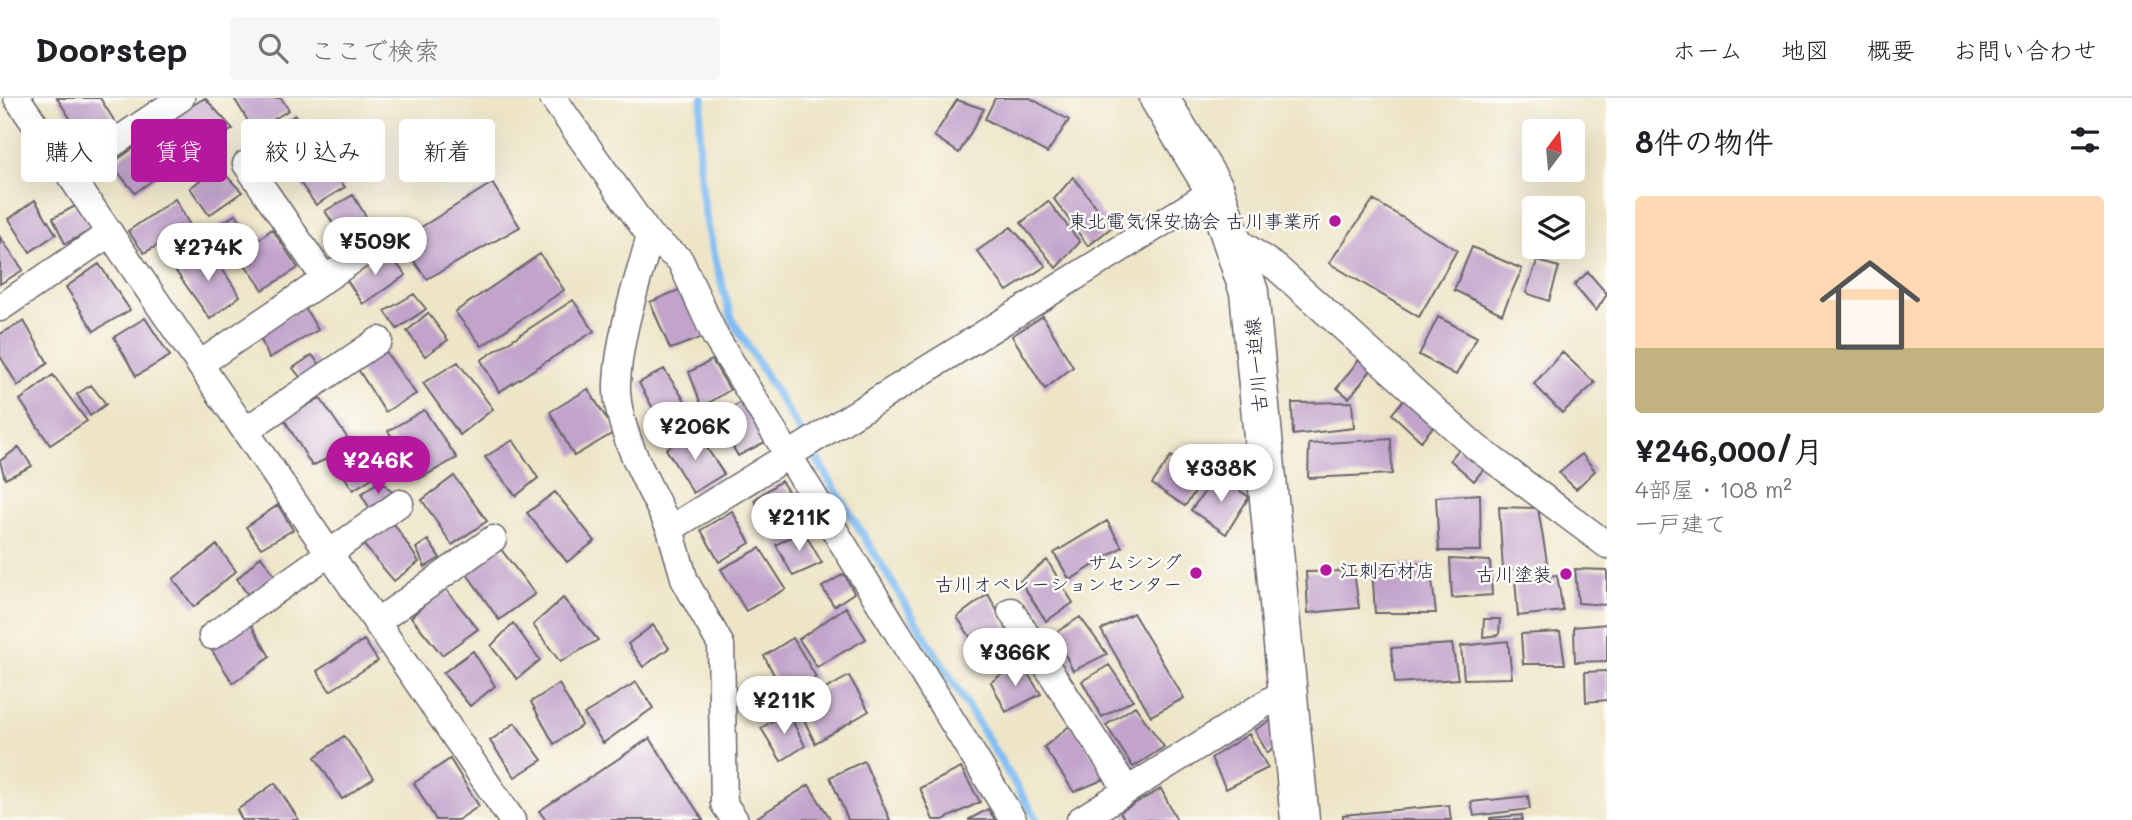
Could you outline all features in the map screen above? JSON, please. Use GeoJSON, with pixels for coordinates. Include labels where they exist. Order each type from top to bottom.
{"type":"FeatureCollection","features":[{"type":"Feature","properties":{"kind":"main road","name":"古川一迫線"},"geometry":{"type":"LineString","coordinates":[[1159,98],[1215,190],[1249,292],[1300,820]]}},
{"type":"Feature","properties":{"kind":"street"},"geometry":{"type":"LineString","coordinates":[[17,98],[32,119]]}},
{"type":"Feature","properties":{"kind":"street"},"geometry":{"type":"LineString","coordinates":[[117,141],[181,98]]}},
{"type":"Feature","properties":{"kind":"street"},"geometry":{"type":"LineString","coordinates":[[554,98],[650,236],[680,260],[715,336],[802,446],[1013,820]]}},
{"type":"Feature","properties":{"kind":"street"},"geometry":{"type":"LineString","coordinates":[[75,182],[512,820]]}},
{"type":"Feature","properties":{"kind":"street"},"geometry":{"type":"LineString","coordinates":[[259,182],[325,279]]}},
{"type":"Feature","properties":{"kind":"street"},"geometry":{"type":"LineString","coordinates":[[670,529],[1215,190]]}},
{"type":"Feature","properties":{"kind":"street"},"geometry":{"type":"LineString","coordinates":[[0,308],[110,233]]}},
{"type":"Feature","properties":{"kind":"street"},"geometry":{"type":"LineString","coordinates":[[650,236],[622,345],[617,386],[628,440],[670,529],[685,581],[721,645],[724,804],[735,820]]}},
{"type":"Feature","properties":{"kind":"street"},"geometry":{"type":"LineString","coordinates":[[1233,238],[1277,268],[1476,447],[1607,545]]}},
{"type":"Feature","properties":{"kind":"street"},"geometry":{"type":"LineString","coordinates":[[200,364],[378,243]]}},
{"type":"Feature","properties":{"kind":"street"},"geometry":{"type":"LineString","coordinates":[[246,430],[379,340]]}},
{"type":"Feature","properties":{"kind":"street"},"geometry":{"type":"LineString","coordinates":[[212,636],[400,503]]}},
{"type":"Feature","properties":{"kind":"street"},"geometry":{"type":"LineString","coordinates":[[377,622],[493,539]]}},
{"type":"Feature","properties":{"kind":"street"},"geometry":{"type":"LineString","coordinates":[[1011,611],[1127,790]]}},
{"type":"Feature","properties":{"kind":"street"},"geometry":{"type":"LineString","coordinates":[[1080,820],[1287,690]]}},
{"type":"Feature","properties":{"kind":"building"},"geometry":{"type":"Polygon","coordinates":[[[57,98],[100,98],[113,119],[71,119],[57,98]]]}},
{"type":"Feature","properties":{"kind":"building"},"geometry":{"type":"Polygon","coordinates":[[[205,98],[224,119],[169,119],[205,98]]]}},
{"type":"Feature","properties":{"kind":"building"},"geometry":{"type":"Polygon","coordinates":[[[234,98],[281,98],[289,110],[274,119],[247,119],[234,98]]]}},
{"type":"Feature","properties":{"kind":"building"},"geometry":{"type":"Polygon","coordinates":[[[995,98],[1030,98],[1069,120],[1047,153],[985,119],[995,98]]]}},
{"type":"Feature","properties":{"kind":"building"},"geometry":{"type":"Polygon","coordinates":[[[957,100],[984,109],[959,153],[934,136],[957,100]]]}},
{"type":"Feature","properties":{"kind":"building"},"geometry":{"type":"Polygon","coordinates":[[[227,122],[233,129],[227,133],[227,122]]]}},
{"type":"Feature","properties":{"kind":"building"},"geometry":{"type":"Polygon","coordinates":[[[131,150],[131,182],[150,182],[135,193],[117,171],[117,160],[131,150]]]}},
{"type":"Feature","properties":{"kind":"building"},"geometry":{"type":"Polygon","coordinates":[[[227,176],[242,192],[209,215],[190,188],[198,182],[227,182],[227,176]]]}},
{"type":"Feature","properties":{"kind":"building"},"geometry":{"type":"Polygon","coordinates":[[[1073,177],[1112,227],[1088,246],[1054,199],[1073,177]]]}},
{"type":"Feature","properties":{"kind":"building"},"geometry":{"type":"Polygon","coordinates":[[[300,182],[341,182],[345,187],[316,205],[300,182]]]}},
{"type":"Feature","properties":{"kind":"building"},"geometry":{"type":"Polygon","coordinates":[[[492,183],[520,227],[427,279],[399,241],[492,183]]]}},
{"type":"Feature","properties":{"kind":"building"},"geometry":{"type":"Polygon","coordinates":[[[353,195],[371,225],[346,243],[325,211],[353,195]]]}},
{"type":"Feature","properties":{"kind":"building"},"geometry":{"type":"Polygon","coordinates":[[[175,199],[191,227],[144,253],[128,231],[175,199]]]}},
{"type":"Feature","properties":{"kind":"building"},"geometry":{"type":"Polygon","coordinates":[[[35,200],[56,234],[30,252],[9,219],[35,200]]]}},
{"type":"Feature","properties":{"kind":"building"},"geometry":{"type":"Polygon","coordinates":[[[1373,200],[1457,250],[1419,317],[1329,263],[1373,200]]]}},
{"type":"Feature","properties":{"kind":"building"},"geometry":{"type":"Polygon","coordinates":[[[1048,201],[1080,242],[1056,268],[1021,223],[1048,201]]]}},
{"type":"Feature","properties":{"kind":"building"},"geometry":{"type":"Polygon","coordinates":[[[77,205],[92,230],[65,244],[53,218],[77,205]]]}},
{"type":"Feature","properties":{"kind":"building"},"geometry":{"type":"Polygon","coordinates":[[[236,214],[251,235],[220,256],[206,234],[236,214]]]}},
{"type":"Feature","properties":{"kind":"building"},"geometry":{"type":"Polygon","coordinates":[[[1011,227],[1046,266],[1007,291],[977,251],[1011,227]]]}},
{"type":"Feature","properties":{"kind":"building"},"geometry":{"type":"Polygon","coordinates":[[[272,229],[298,268],[263,290],[239,256],[272,229]]]}},
{"type":"Feature","properties":{"kind":"building"},"geometry":{"type":"Polygon","coordinates":[[[0,237],[23,270],[0,284],[0,237]]]}},
{"type":"Feature","properties":{"kind":"building"},"geometry":{"type":"Polygon","coordinates":[[[208,247],[240,296],[210,319],[175,270],[208,247]]]}},
{"type":"Feature","properties":{"kind":"building"},"geometry":{"type":"Polygon","coordinates":[[[1472,247],[1522,269],[1502,314],[1454,290],[1472,247]]]}},
{"type":"Feature","properties":{"kind":"building"},"geometry":{"type":"Polygon","coordinates":[[[386,251],[406,275],[363,304],[346,279],[386,251]]]}},
{"type":"Feature","properties":{"kind":"building"},"geometry":{"type":"Polygon","coordinates":[[[540,254],[564,290],[482,346],[455,312],[540,254]]]}},
{"type":"Feature","properties":{"kind":"building"},"geometry":{"type":"Polygon","coordinates":[[[1537,261],[1559,267],[1549,301],[1526,293],[1537,261]]]}},
{"type":"Feature","properties":{"kind":"building"},"geometry":{"type":"Polygon","coordinates":[[[99,264],[130,310],[94,331],[66,287],[99,264]]]}},
{"type":"Feature","properties":{"kind":"building"},"geometry":{"type":"Polygon","coordinates":[[[1588,272],[1607,294],[1596,311],[1574,285],[1588,272]]]}},
{"type":"Feature","properties":{"kind":"building"},"geometry":{"type":"Polygon","coordinates":[[[681,289],[704,337],[670,349],[650,302],[681,289]]]}},
{"type":"Feature","properties":{"kind":"building"},"geometry":{"type":"Polygon","coordinates":[[[414,294],[426,309],[397,329],[385,311],[414,294]]]}},
{"type":"Feature","properties":{"kind":"building"},"geometry":{"type":"Polygon","coordinates":[[[573,300],[594,331],[499,392],[481,360],[573,300]]]}},
{"type":"Feature","properties":{"kind":"building"},"geometry":{"type":"Polygon","coordinates":[[[304,306],[318,330],[269,358],[259,335],[304,306]]]}},
{"type":"Feature","properties":{"kind":"building"},"geometry":{"type":"Polygon","coordinates":[[[428,313],[448,340],[425,356],[407,331],[428,313]]]}},
{"type":"Feature","properties":{"kind":"building"},"geometry":{"type":"Polygon","coordinates":[[[1043,316],[1073,367],[1045,389],[1012,336],[1043,316]]]}},
{"type":"Feature","properties":{"kind":"building"},"geometry":{"type":"Polygon","coordinates":[[[1438,317],[1477,337],[1456,375],[1419,355],[1438,317]]]}},
{"type":"Feature","properties":{"kind":"building"},"geometry":{"type":"Polygon","coordinates":[[[145,318],[170,356],[136,376],[114,337],[145,318]]]}},
{"type":"Feature","properties":{"kind":"building"},"geometry":{"type":"Polygon","coordinates":[[[24,321],[48,363],[18,386],[0,356],[0,334],[24,321]]]}},
{"type":"Feature","properties":{"kind":"building"},"geometry":{"type":"Polygon","coordinates":[[[385,351],[416,394],[385,412],[358,369],[385,351]]]}},
{"type":"Feature","properties":{"kind":"building"},"geometry":{"type":"Polygon","coordinates":[[[1562,352],[1595,383],[1562,413],[1534,384],[1562,352]]]}},
{"type":"Feature","properties":{"kind":"building"},"geometry":{"type":"Polygon","coordinates":[[[1364,353],[1376,364],[1349,398],[1337,388],[1364,353]]]}},
{"type":"Feature","properties":{"kind":"building"},"geometry":{"type":"Polygon","coordinates":[[[312,355],[322,367],[304,382],[293,368],[312,355]]]}},
{"type":"Feature","properties":{"kind":"building"},"geometry":{"type":"Polygon","coordinates":[[[712,360],[730,390],[702,407],[689,372],[712,360]]]}},
{"type":"Feature","properties":{"kind":"building"},"geometry":{"type":"Polygon","coordinates":[[[458,362],[493,409],[460,435],[423,383],[458,362]]]}},
{"type":"Feature","properties":{"kind":"building"},"geometry":{"type":"Polygon","coordinates":[[[664,369],[691,410],[662,425],[639,383],[664,369]]]}},
{"type":"Feature","properties":{"kind":"building"},"geometry":{"type":"Polygon","coordinates":[[[53,375],[87,421],[50,445],[20,400],[53,375]]]}},
{"type":"Feature","properties":{"kind":"building"},"geometry":{"type":"Polygon","coordinates":[[[91,385],[106,404],[90,416],[77,394],[91,385]]]}},
{"type":"Feature","properties":{"kind":"building"},"geometry":{"type":"Polygon","coordinates":[[[588,389],[615,432],[574,456],[550,412],[588,389]]]}},
{"type":"Feature","properties":{"kind":"building"},"geometry":{"type":"Polygon","coordinates":[[[1408,394],[1438,421],[1421,441],[1392,414],[1408,394]]]}},
{"type":"Feature","properties":{"kind":"building"},"geometry":{"type":"Polygon","coordinates":[[[320,398],[353,446],[312,466],[284,419],[320,398]]]}},
{"type":"Feature","properties":{"kind":"building"},"geometry":{"type":"Polygon","coordinates":[[[742,401],[767,441],[738,456],[717,419],[742,401]]]}},
{"type":"Feature","properties":{"kind":"building"},"geometry":{"type":"Polygon","coordinates":[[[1352,402],[1354,428],[1293,435],[1292,403],[1352,402]]]}},
{"type":"Feature","properties":{"kind":"building"},"geometry":{"type":"Polygon","coordinates":[[[424,410],[457,458],[419,479],[388,431],[424,410]]]}},
{"type":"Feature","properties":{"kind":"building"},"geometry":{"type":"Polygon","coordinates":[[[695,430],[724,474],[693,493],[666,449],[695,430]]]}},
{"type":"Feature","properties":{"kind":"building"},"geometry":{"type":"Polygon","coordinates":[[[1391,439],[1392,474],[1308,478],[1309,444],[1391,439]]]}},
{"type":"Feature","properties":{"kind":"building"},"geometry":{"type":"Polygon","coordinates":[[[513,440],[538,478],[516,496],[485,457],[513,440]]]}},
{"type":"Feature","properties":{"kind":"building"},"geometry":{"type":"Polygon","coordinates":[[[1464,443],[1487,465],[1474,481],[1450,460],[1464,443]]]}},
{"type":"Feature","properties":{"kind":"building"},"geometry":{"type":"Polygon","coordinates":[[[19,447],[32,466],[5,479],[0,461],[19,447]]]}},
{"type":"Feature","properties":{"kind":"building"},"geometry":{"type":"Polygon","coordinates":[[[359,452],[378,474],[353,490],[339,468],[359,452]]]}},
{"type":"Feature","properties":{"kind":"building"},"geometry":{"type":"Polygon","coordinates":[[[1582,454],[1595,471],[1576,489],[1559,473],[1582,454]]]}},
{"type":"Feature","properties":{"kind":"building"},"geometry":{"type":"Polygon","coordinates":[[[1171,456],[1205,477],[1185,506],[1152,484],[1171,456]]]}},
{"type":"Feature","properties":{"kind":"building"},"geometry":{"type":"Polygon","coordinates":[[[1217,475],[1249,497],[1226,534],[1191,510],[1217,475]]]}},
{"type":"Feature","properties":{"kind":"building"},"geometry":{"type":"Polygon","coordinates":[[[454,476],[487,521],[452,545],[422,500],[454,476]]]}},
{"type":"Feature","properties":{"kind":"building"},"geometry":{"type":"Polygon","coordinates":[[[381,480],[396,496],[372,512],[361,494],[381,480]]]}},
{"type":"Feature","properties":{"kind":"building"},"geometry":{"type":"Polygon","coordinates":[[[781,481],[802,512],[772,531],[754,500],[781,481]]]}},
{"type":"Feature","properties":{"kind":"building"},"geometry":{"type":"Polygon","coordinates":[[[555,492],[595,541],[567,562],[527,513],[555,492]]]}},
{"type":"Feature","properties":{"kind":"building"},"geometry":{"type":"Polygon","coordinates":[[[1480,494],[1481,551],[1439,551],[1436,497],[1480,494]]]}},
{"type":"Feature","properties":{"kind":"building"},"geometry":{"type":"Polygon","coordinates":[[[278,505],[293,530],[261,548],[246,527],[278,505]]]}},
{"type":"Feature","properties":{"kind":"building"},"geometry":{"type":"Polygon","coordinates":[[[1499,507],[1538,508],[1548,568],[1503,570],[1499,507]]]}},
{"type":"Feature","properties":{"kind":"building"},"geometry":{"type":"Polygon","coordinates":[[[732,511],[750,543],[719,562],[701,530],[732,511]]]}},
{"type":"Feature","properties":{"kind":"building"},"geometry":{"type":"Polygon","coordinates":[[[1107,521],[1122,547],[1070,580],[1054,553],[1107,521]]]}},
{"type":"Feature","properties":{"kind":"building"},"geometry":{"type":"Polygon","coordinates":[[[393,522],[419,562],[394,581],[362,543],[393,522]]]}},
{"type":"Feature","properties":{"kind":"building"},"geometry":{"type":"Polygon","coordinates":[[[803,530],[822,563],[793,576],[776,545],[803,530]]]}},
{"type":"Feature","properties":{"kind":"building"},"geometry":{"type":"Polygon","coordinates":[[[428,540],[440,558],[425,567],[416,548],[428,540]]]}},
{"type":"Feature","properties":{"kind":"building"},"geometry":{"type":"Polygon","coordinates":[[[217,545],[236,571],[194,607],[173,579],[217,545]]]}},
{"type":"Feature","properties":{"kind":"building"},"geometry":{"type":"Polygon","coordinates":[[[500,548],[535,594],[499,620],[467,574],[500,548]]]}},
{"type":"Feature","properties":{"kind":"building"},"geometry":{"type":"Polygon","coordinates":[[[760,548],[786,589],[746,611],[721,569],[760,548]]]}},
{"type":"Feature","properties":{"kind":"building"},"geometry":{"type":"Polygon","coordinates":[[[261,556],[275,576],[247,594],[237,579],[261,556]]]}},
{"type":"Feature","properties":{"kind":"building"},"geometry":{"type":"Polygon","coordinates":[[[1450,559],[1490,561],[1492,595],[1452,598],[1450,559]]]}},
{"type":"Feature","properties":{"kind":"building"},"geometry":{"type":"Polygon","coordinates":[[[1047,560],[1073,603],[1046,621],[1020,581],[1047,560]]]}},
{"type":"Feature","properties":{"kind":"building"},"geometry":{"type":"Polygon","coordinates":[[[1430,563],[1436,613],[1375,613],[1372,566],[1430,563]]]}},
{"type":"Feature","properties":{"kind":"building"},"geometry":{"type":"Polygon","coordinates":[[[1575,569],[1607,570],[1607,605],[1578,603],[1575,569]]]}},
{"type":"Feature","properties":{"kind":"building"},"geometry":{"type":"Polygon","coordinates":[[[1354,571],[1359,608],[1308,613],[1306,572],[1354,571]]]}},
{"type":"Feature","properties":{"kind":"building"},"geometry":{"type":"Polygon","coordinates":[[[844,574],[854,593],[834,606],[822,587],[844,574]]]}},
{"type":"Feature","properties":{"kind":"building"},"geometry":{"type":"Polygon","coordinates":[[[1557,575],[1563,611],[1518,616],[1515,579],[1557,575]]]}},
{"type":"Feature","properties":{"kind":"building"},"geometry":{"type":"Polygon","coordinates":[[[444,587],[478,629],[442,655],[411,617],[444,587]]]}},
{"type":"Feature","properties":{"kind":"building"},"geometry":{"type":"Polygon","coordinates":[[[988,594],[1010,634],[980,652],[957,617],[988,594]]]}},
{"type":"Feature","properties":{"kind":"building"},"geometry":{"type":"Polygon","coordinates":[[[563,598],[598,640],[560,662],[533,625],[563,598]]]}},
{"type":"Feature","properties":{"kind":"building"},"geometry":{"type":"Polygon","coordinates":[[[846,607],[866,639],[817,667],[799,639],[846,607]]]}},
{"type":"Feature","properties":{"kind":"building"},"geometry":{"type":"Polygon","coordinates":[[[1133,613],[1184,698],[1151,716],[1101,630],[1133,613]]]}},
{"type":"Feature","properties":{"kind":"building"},"geometry":{"type":"Polygon","coordinates":[[[1080,617],[1107,654],[1073,671],[1055,633],[1080,617]]]}},
{"type":"Feature","properties":{"kind":"building"},"geometry":{"type":"Polygon","coordinates":[[[1484,619],[1500,619],[1499,635],[1483,637],[1484,619]]]}},
{"type":"Feature","properties":{"kind":"building"},"geometry":{"type":"Polygon","coordinates":[[[249,621],[270,657],[233,683],[211,649],[249,621]]]}},
{"type":"Feature","properties":{"kind":"building"},"geometry":{"type":"Polygon","coordinates":[[[513,623],[540,660],[517,679],[491,646],[513,623]]]}},
{"type":"Feature","properties":{"kind":"building"},"geometry":{"type":"Polygon","coordinates":[[[1607,624],[1607,661],[1575,662],[1574,627],[1607,624]]]}},
{"type":"Feature","properties":{"kind":"building"},"geometry":{"type":"Polygon","coordinates":[[[653,625],[669,648],[643,667],[628,644],[653,625]]]}},
{"type":"Feature","properties":{"kind":"building"},"geometry":{"type":"Polygon","coordinates":[[[1560,632],[1565,664],[1523,664],[1521,634],[1560,632]]]}},
{"type":"Feature","properties":{"kind":"building"},"geometry":{"type":"Polygon","coordinates":[[[793,638],[816,677],[786,697],[764,656],[793,638]]]}},
{"type":"Feature","properties":{"kind":"building"},"geometry":{"type":"Polygon","coordinates":[[[364,640],[378,661],[330,691],[317,671],[364,640]]]}},
{"type":"Feature","properties":{"kind":"building"},"geometry":{"type":"Polygon","coordinates":[[[1508,641],[1512,678],[1464,679],[1461,646],[1508,641]]]}},
{"type":"Feature","properties":{"kind":"building"},"geometry":{"type":"Polygon","coordinates":[[[1452,644],[1458,679],[1395,683],[1391,648],[1452,644]]]}},
{"type":"Feature","properties":{"kind":"building"},"geometry":{"type":"Polygon","coordinates":[[[473,651],[495,686],[470,706],[443,673],[473,651]]]}},
{"type":"Feature","properties":{"kind":"building"},"geometry":{"type":"Polygon","coordinates":[[[1020,662],[1041,694],[1006,712],[991,682],[1020,662]]]}},
{"type":"Feature","properties":{"kind":"building"},"geometry":{"type":"Polygon","coordinates":[[[1109,665],[1133,700],[1102,717],[1082,681],[1109,665]]]}},
{"type":"Feature","properties":{"kind":"building"},"geometry":{"type":"Polygon","coordinates":[[[1607,671],[1607,700],[1586,702],[1585,672],[1607,671]]]}},
{"type":"Feature","properties":{"kind":"building"},"geometry":{"type":"Polygon","coordinates":[[[849,676],[869,711],[815,743],[797,705],[849,676]]]}},
{"type":"Feature","properties":{"kind":"building"},"geometry":{"type":"Polygon","coordinates":[[[636,682],[653,708],[603,743],[584,714],[636,682]]]}},
{"type":"Feature","properties":{"kind":"building"},"geometry":{"type":"Polygon","coordinates":[[[559,684],[582,725],[554,744],[531,702],[559,684]]]}},
{"type":"Feature","properties":{"kind":"building"},"geometry":{"type":"Polygon","coordinates":[[[1135,706],[1164,747],[1133,767],[1106,725],[1135,706]]]}},
{"type":"Feature","properties":{"kind":"building"},"geometry":{"type":"Polygon","coordinates":[[[788,712],[805,746],[781,761],[761,728],[788,712]]]}},
{"type":"Feature","properties":{"kind":"building"},"geometry":{"type":"Polygon","coordinates":[[[1276,717],[1279,743],[1267,753],[1255,730],[1276,717]]]}},
{"type":"Feature","properties":{"kind":"building"},"geometry":{"type":"Polygon","coordinates":[[[515,723],[542,760],[515,777],[490,741],[515,723]]]}},
{"type":"Feature","properties":{"kind":"building"},"geometry":{"type":"Polygon","coordinates":[[[1072,724],[1107,778],[1074,792],[1044,747],[1072,724]]]}},
{"type":"Feature","properties":{"kind":"building"},"geometry":{"type":"Polygon","coordinates":[[[1249,734],[1268,768],[1226,789],[1211,758],[1249,734]]]}},
{"type":"Feature","properties":{"kind":"building"},"geometry":{"type":"Polygon","coordinates":[[[344,736],[374,778],[342,799],[315,757],[344,736]]]}},
{"type":"Feature","properties":{"kind":"building"},"geometry":{"type":"Polygon","coordinates":[[[650,738],[703,820],[546,820],[539,811],[650,738]]]}},
{"type":"Feature","properties":{"kind":"building"},"geometry":{"type":"Polygon","coordinates":[[[450,759],[479,806],[458,820],[436,820],[414,783],[450,759]]]}},
{"type":"Feature","properties":{"kind":"building"},"geometry":{"type":"Polygon","coordinates":[[[864,761],[890,820],[848,820],[830,777],[864,761]]]}},
{"type":"Feature","properties":{"kind":"building"},"geometry":{"type":"Polygon","coordinates":[[[961,768],[980,802],[943,820],[933,820],[920,788],[961,768]]]}},
{"type":"Feature","properties":{"kind":"building"},"geometry":{"type":"Polygon","coordinates":[[[275,783],[299,820],[242,820],[237,810],[275,783]]]}},
{"type":"Feature","properties":{"kind":"building"},"geometry":{"type":"Polygon","coordinates":[[[809,785],[831,820],[756,818],[809,785]]]}},
{"type":"Feature","properties":{"kind":"building"},"geometry":{"type":"Polygon","coordinates":[[[1161,789],[1177,820],[1125,820],[1120,812],[1161,789]]]}},
{"type":"Feature","properties":{"kind":"building"},"geometry":{"type":"Polygon","coordinates":[[[1528,796],[1530,809],[1474,816],[1471,802],[1528,796]]]}},
{"type":"Feature","properties":{"kind":"building"},"geometry":{"type":"Polygon","coordinates":[[[1449,805],[1451,820],[1343,820],[1343,815],[1449,805]]]}},
{"type":"Feature","properties":{"kind":"building"},"geometry":{"type":"Polygon","coordinates":[[[988,809],[995,820],[968,820],[988,809]]]}},
{"type":"Feature","properties":{"kind":"building"},"geometry":{"type":"Polygon","coordinates":[[[1522,815],[1522,820],[1490,820],[1490,818],[1522,815]]]}},
{"type":"Feature","properties":{"kind":"waterway"},"geometry":{"type":"LineString","coordinates":[[703,98],[699,154],[701,182],[710,238],[732,320],[1037,820]]}},
{"type":"Feature","properties":{"kind":"place","name":"東北電気保安協会 古川事業所"},"geometry":{"type":"Point","coordinates":[1335,221]}},
{"type":"Feature","properties":{"kind":"place","name":"江刺石材店"},"geometry":{"type":"Point","coordinates":[1326,570]}},
{"type":"Feature","properties":{"kind":"place","name":"サムシング 古川オペレーションセンター"},"geometry":{"type":"Point","coordinates":[1196,573]}},
{"type":"Feature","properties":{"kind":"place","name":"古川塗装"},"geometry":{"type":"Point","coordinates":[1566,574]}}]}
